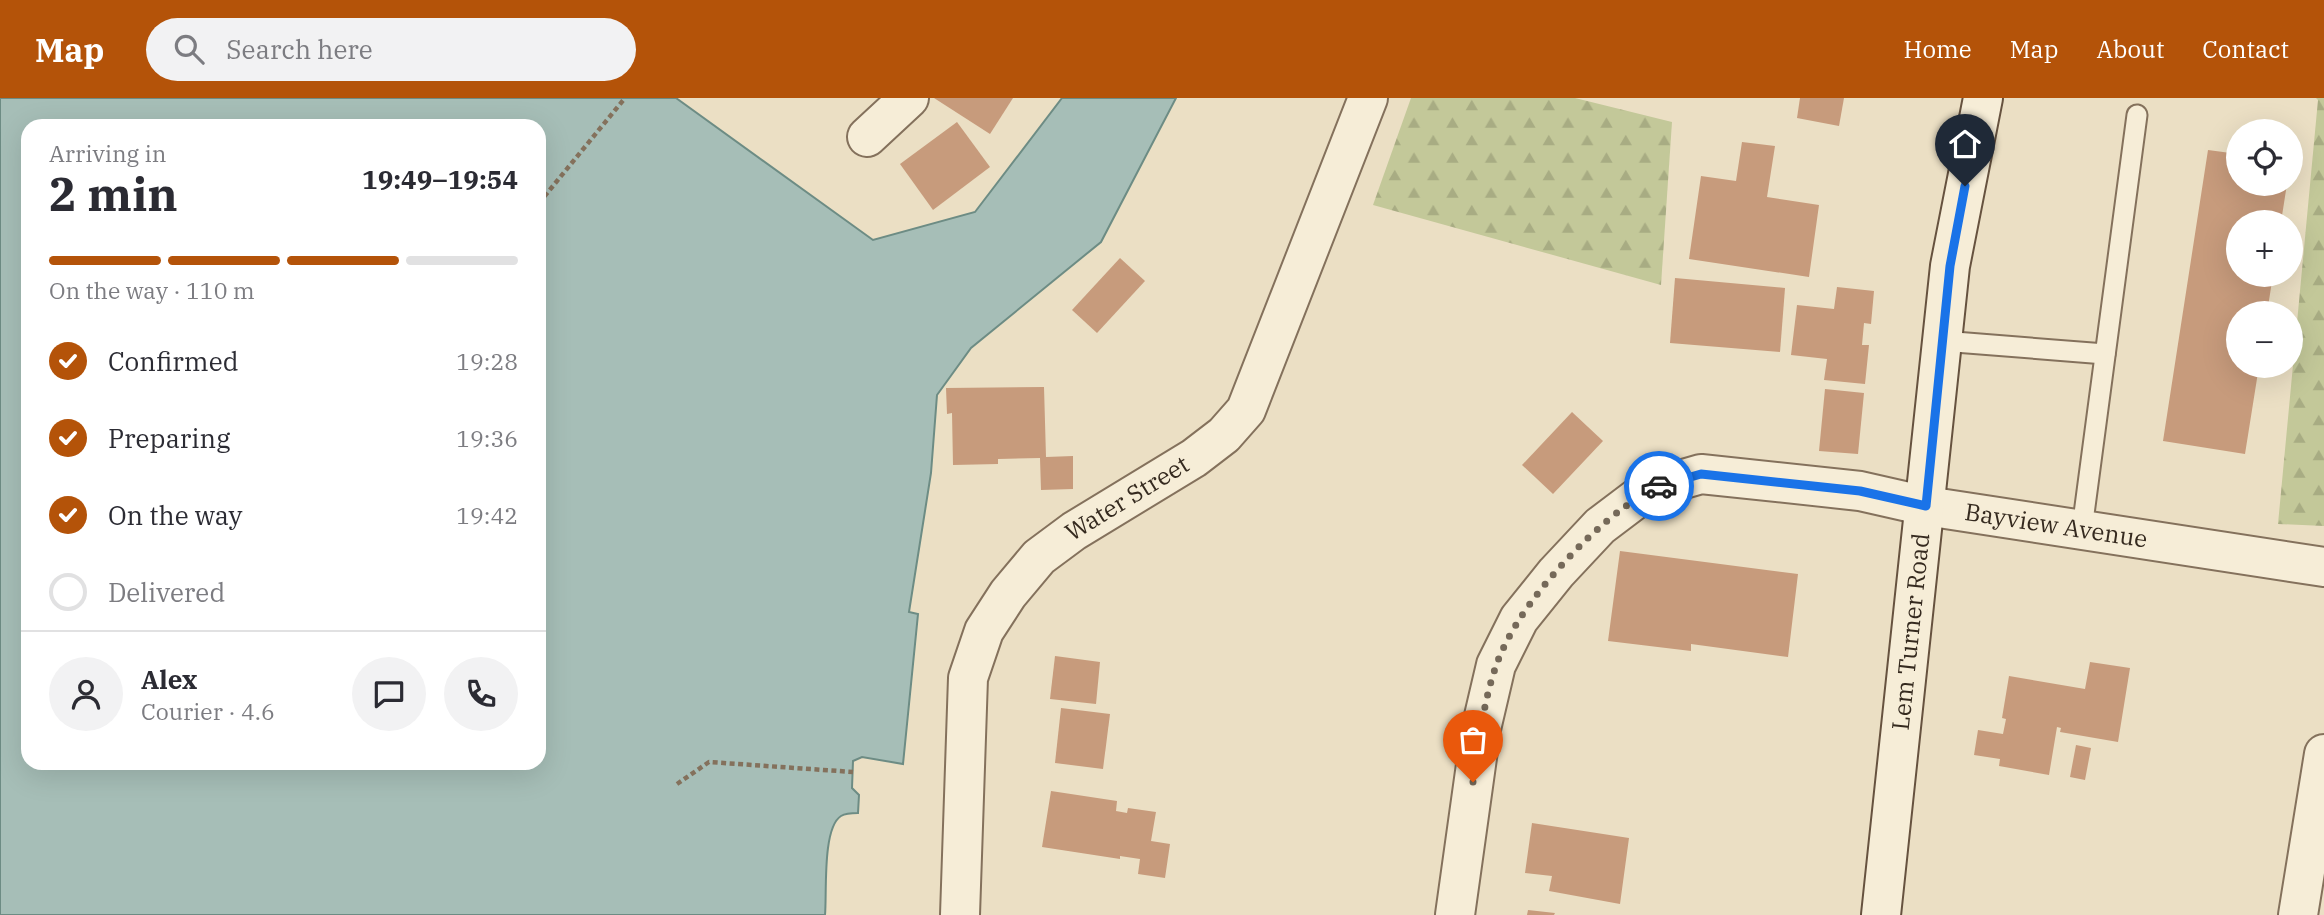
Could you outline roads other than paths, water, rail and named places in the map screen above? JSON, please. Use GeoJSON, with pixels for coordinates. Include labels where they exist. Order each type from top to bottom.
{"type":"FeatureCollection","features":[{"type":"Feature","properties":{"kind":"street"},"geometry":{"type":"LineString","coordinates":[[867,137],[909,98]]}},
{"type":"Feature","properties":{"kind":"street","name":"Water Street"},"geometry":{"type":"LineString","coordinates":[[960,915],[968,678],[984,631],[1008,594],[1039,557],[1074,531],[1194,458],[1224,435],[1245,410],[1368,98]]}},
{"type":"Feature","properties":{"kind":"street","name":"Lem Turner Road"},"geometry":{"type":"LineString","coordinates":[[1881,915],[1950,266],[1983,98]]}},
{"type":"Feature","properties":{"kind":"street","name":"Bayview Avenue"},"geometry":{"type":"LineString","coordinates":[[1454,915],[1481,729],[1496,665],[1519,619],[1556,573],[1600,526],[1649,489],[1701,474],[1860,491],[1926,506],[2324,567]]}},
{"type":"Feature","properties":{"kind":"street"},"geometry":{"type":"LineString","coordinates":[[2298,915],[2324,754]]}},
{"type":"Feature","properties":{"kind":"lane"},"geometry":{"type":"LineString","coordinates":[[2082,529],[2137,115]]}},
{"type":"Feature","properties":{"kind":"lane"},"geometry":{"type":"LineString","coordinates":[[1942,341],[2105,354]]}},
{"type":"Feature","properties":{"kind":"water"},"geometry":{"type":"Polygon","coordinates":[[[0,98],[676,98],[873,240],[975,212],[1062,98],[1176,98],[1101,242],[971,348],[937,395],[931,473],[909,612],[918,614],[903,764],[862,757],[853,761],[852,788],[859,795],[858,813],[841,816],[831,834],[825,915],[0,915],[0,98]]]}}]}
